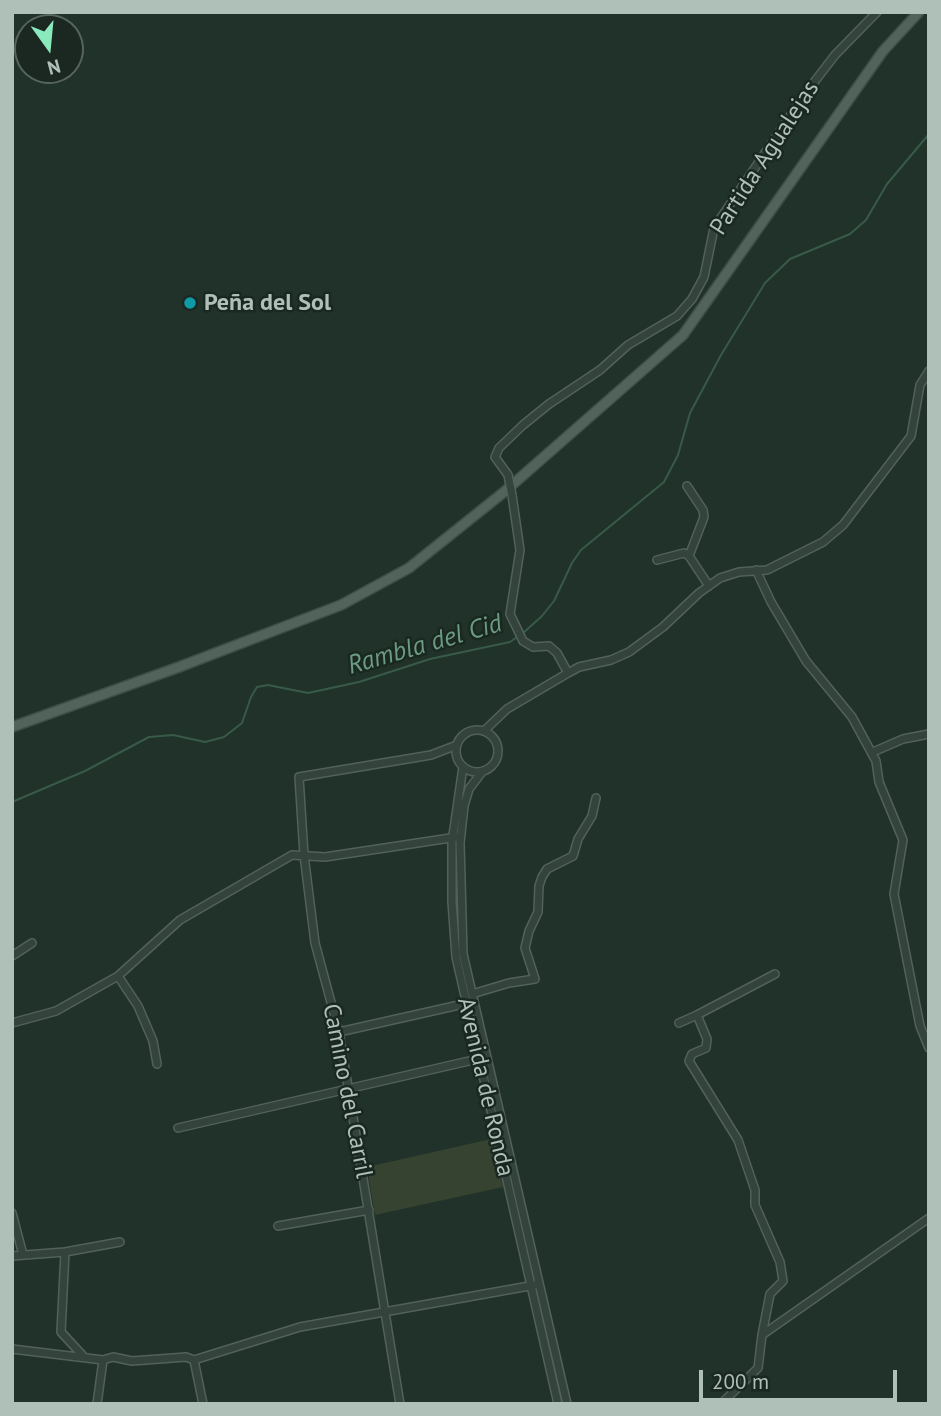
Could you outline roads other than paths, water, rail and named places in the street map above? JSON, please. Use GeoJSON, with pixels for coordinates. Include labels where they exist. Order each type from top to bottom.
{"type":"FeatureCollection","features":[{"type":"Feature","properties":{"kind":"main road"},"geometry":{"type":"LineString","coordinates":[[12,727],[341,605],[409,568],[505,492],[683,335],[883,51],[919,12]]}},
{"type":"Feature","properties":{"kind":"street","name":"Partida Agualejas"},"geometry":{"type":"LineString","coordinates":[[568,673],[563,662],[549,646],[533,647],[523,641],[510,614],[520,550],[508,475],[495,457],[499,448],[549,404],[600,370],[628,345],[677,316],[692,299],[704,277],[710,241],[721,218],[805,94],[835,55],[877,12]]}},
{"type":"Feature","properties":{"kind":"street"},"geometry":{"type":"LineString","coordinates":[[488,733],[507,709],[568,673],[596,661],[611,660],[629,652],[720,578],[739,572],[766,570],[824,542],[843,525],[911,436],[920,385],[929,371]]}},
{"type":"Feature","properties":{"kind":"street"},"geometry":{"type":"LineString","coordinates":[[687,486],[703,510],[704,517],[689,556]]}},
{"type":"Feature","properties":{"kind":"street"},"geometry":{"type":"LineString","coordinates":[[657,560],[684,553],[689,556],[709,586]]}},
{"type":"Feature","properties":{"kind":"street"},"geometry":{"type":"LineString","coordinates":[[756,570],[806,660],[852,718],[873,752],[879,782],[903,841],[894,894],[920,1026],[929,1048]]}},
{"type":"Feature","properties":{"kind":"street"},"geometry":{"type":"LineString","coordinates":[[477,730],[488,733],[497,743],[499,752],[491,768],[482,772],[472,772],[449,755],[431,755],[457,744],[465,734],[477,730]]}},
{"type":"Feature","properties":{"kind":"street"},"geometry":{"type":"LineString","coordinates":[[873,752],[893,742],[929,733]]}},
{"type":"Feature","properties":{"kind":"street"},"geometry":{"type":"LineString","coordinates":[[457,744],[458,760]]}},
{"type":"Feature","properties":{"kind":"street","name":"Camino del Carril"},"geometry":{"type":"LineString","coordinates":[[400,1404],[339,1032],[315,943],[304,855],[299,778],[431,755]]}},
{"type":"Feature","properties":{"kind":"street","name":"Avenida de Ronda"},"geometry":{"type":"LineString","coordinates":[[463,767],[452,902],[456,957],[471,1000],[535,1285],[567,1404]]}},
{"type":"Feature","properties":{"kind":"street","name":"Avenida de Ronda"},"geometry":{"type":"LineString","coordinates":[[456,837],[470,789],[482,772]]}},
{"type":"Feature","properties":{"kind":"street"},"geometry":{"type":"LineString","coordinates":[[339,1032],[471,1000],[509,983],[535,979],[526,954],[525,942],[538,912],[542,877],[547,869],[573,856],[578,839],[592,816],[596,798]]}},
{"type":"Feature","properties":{"kind":"street"},"geometry":{"type":"LineString","coordinates":[[12,1023],[56,1011],[118,976],[180,920],[292,855],[325,858],[456,837]]}},
{"type":"Feature","properties":{"kind":"street"},"geometry":{"type":"LineString","coordinates":[[12,956],[32,943]]}},
{"type":"Feature","properties":{"kind":"street"},"geometry":{"type":"LineString","coordinates":[[679,1023],[775,974]]}},
{"type":"Feature","properties":{"kind":"street"},"geometry":{"type":"LineString","coordinates":[[118,976],[138,1006],[153,1041],[158,1064]]}},
{"type":"Feature","properties":{"kind":"street"},"geometry":{"type":"LineString","coordinates":[[697,1015],[707,1044],[706,1048],[689,1056],[689,1060],[738,1140],[752,1181],[755,1205],[780,1262],[782,1282],[770,1294],[758,1368],[722,1404]]}},
{"type":"Feature","properties":{"kind":"street"},"geometry":{"type":"LineString","coordinates":[[178,1128],[482,1058]]}},
{"type":"Feature","properties":{"kind":"street"},"geometry":{"type":"LineString","coordinates":[[278,1226],[369,1210]]}},
{"type":"Feature","properties":{"kind":"street"},"geometry":{"type":"LineString","coordinates":[[12,1213],[23,1255]]}},
{"type":"Feature","properties":{"kind":"street"},"geometry":{"type":"LineString","coordinates":[[762,1335],[929,1218]]}},
{"type":"Feature","properties":{"kind":"street"},"geometry":{"type":"LineString","coordinates":[[12,1256],[65,1252],[120,1242]]}},
{"type":"Feature","properties":{"kind":"street"},"geometry":{"type":"LineString","coordinates":[[65,1252],[61,1332],[85,1357]]}},
{"type":"Feature","properties":{"kind":"street"},"geometry":{"type":"LineString","coordinates":[[12,1349],[103,1360],[113,1357],[132,1361],[186,1357],[194,1360],[300,1327],[535,1285]]}},
{"type":"Feature","properties":{"kind":"street","name":"Avenida de Ronda"},"geometry":{"type":"LineString","coordinates":[[535,1285],[558,1404]]}},
{"type":"Feature","properties":{"kind":"street"},"geometry":{"type":"LineString","coordinates":[[97,1404],[103,1360]]}},
{"type":"Feature","properties":{"kind":"street"},"geometry":{"type":"LineString","coordinates":[[194,1360],[204,1404]]}},
{"type":"Feature","properties":{"kind":"waterway","name":"Rambla del Cid"},"geometry":{"type":"LineString","coordinates":[[522,634],[554,601],[581,550],[664,482],[678,455],[690,413],[721,355],[765,283],[790,259],[850,234],[866,220],[887,184],[929,134]]}},
{"type":"Feature","properties":{"kind":"waterway","name":"Rambla del Cid"},"geometry":{"type":"LineString","coordinates":[[12,802],[85,771],[149,737],[173,735],[205,742],[224,737],[242,723],[257,687],[268,685],[308,693],[359,682],[430,659],[510,642],[517,637]]}},
{"type":"Feature","properties":{"kind":"place","name":"Peña del Sol"},"geometry":{"type":"Point","coordinates":[190,303]}}]}
